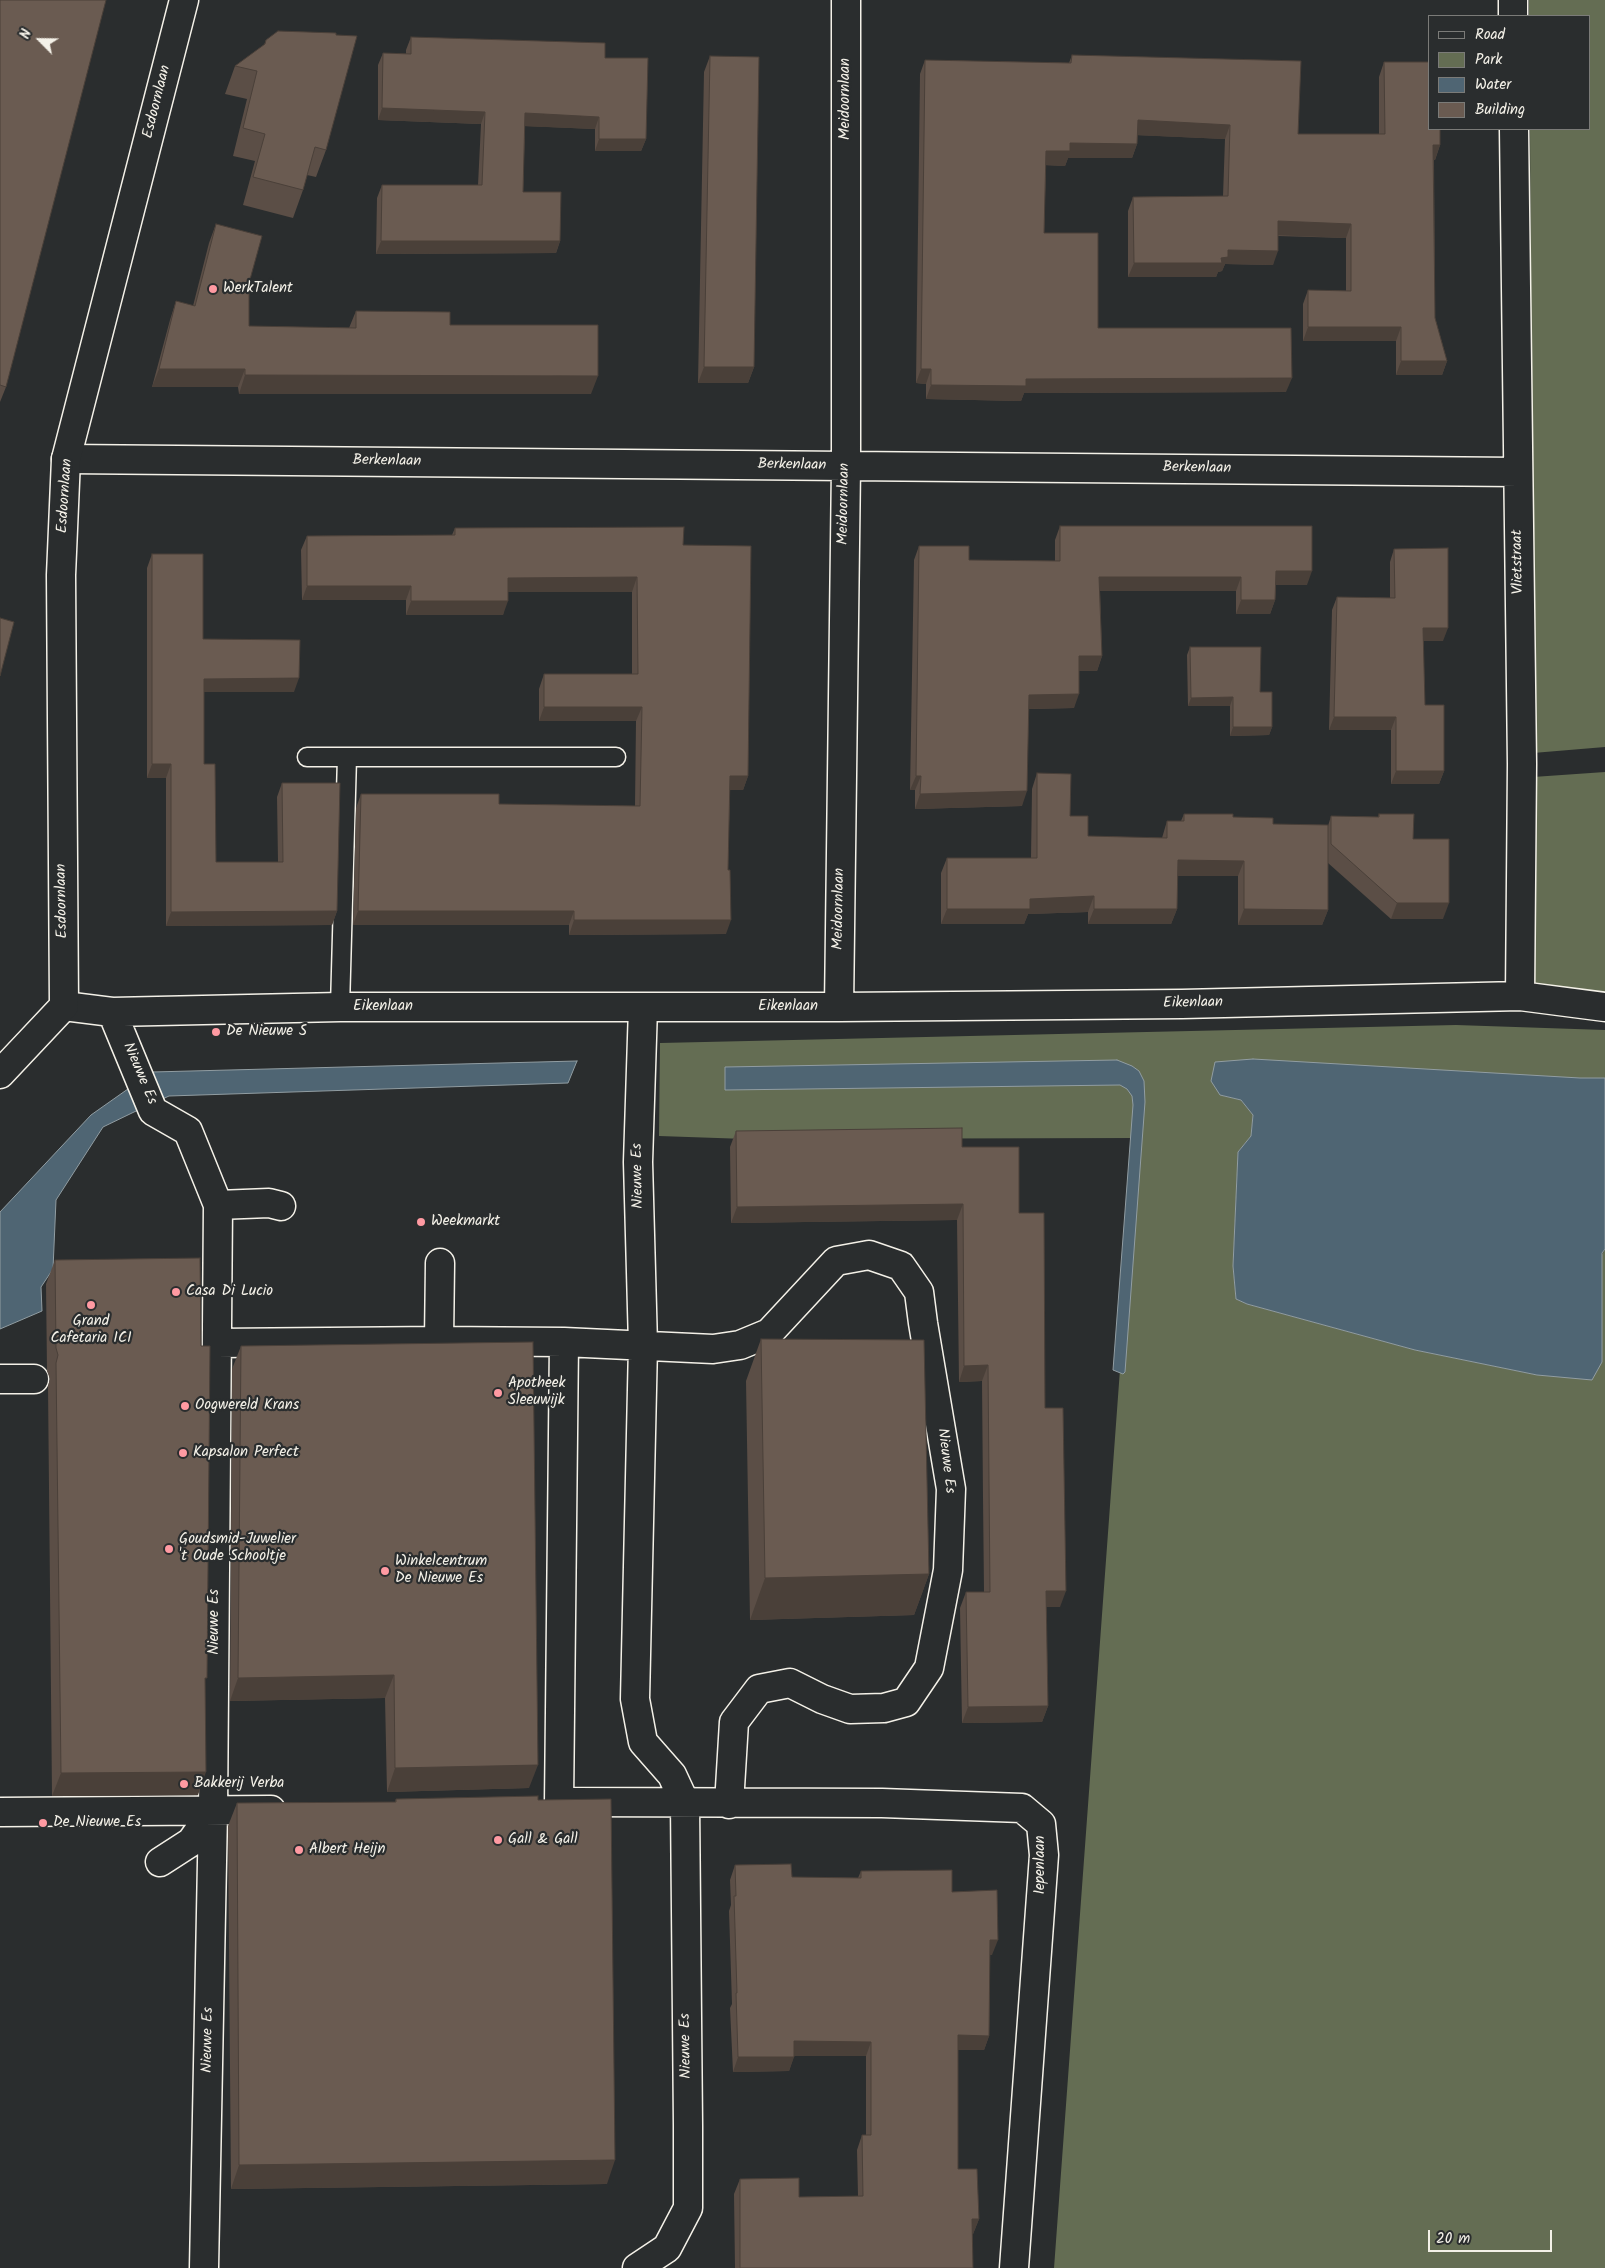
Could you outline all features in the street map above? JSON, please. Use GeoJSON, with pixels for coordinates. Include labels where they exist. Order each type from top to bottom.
{"type":"FeatureCollection","features":[{"type":"Feature","properties":{"kind":"street","name":"Esdoornlaan"},"geometry":{"type":"LineString","coordinates":[[64,1006],[60,575],[66,459],[184,0]]}},
{"type":"Feature","properties":{"kind":"street","name":"Meidoornlaan"},"geometry":{"type":"LineString","coordinates":[[839,1008],[846,466],[846,0]]}},
{"type":"Feature","properties":{"kind":"street"},"geometry":{"type":"LineString","coordinates":[[1512,0],[1513,15]]}},
{"type":"Feature","properties":{"kind":"street","name":"Vlietstraat"},"geometry":{"type":"LineString","coordinates":[[1514,130],[1522,764],[1520,996]]}},
{"type":"Feature","properties":{"kind":"street","name":"Berkenlaan"},"geometry":{"type":"LineString","coordinates":[[66,459],[1518,472]]}},
{"type":"Feature","properties":{"kind":"street","name":"Eikenlaan"},"geometry":{"type":"LineString","coordinates":[[64,1006],[112,1012],[340,1007],[839,1008],[1182,1004],[1520,996],[1605,1007]]}},
{"type":"Feature","properties":{"kind":"street"},"geometry":{"type":"LineString","coordinates":[[0,1074],[64,1006]]}},
{"type":"Feature","properties":{"kind":"street","name":"Nieuwe Es"},"geometry":{"type":"LineString","coordinates":[[637,2268],[667,2248],[688,2208],[685,1803],[672,1775],[643,1742],[634,1699],[642,1345],[638,1162],[643,1007]]}},
{"type":"Feature","properties":{"kind":"street","name":"Nieuwe Es"},"geometry":{"type":"LineString","coordinates":[[112,1012],[140,1074],[154,1111],[188,1131],[218,1205],[213,1811],[204,2268]]}},
{"type":"Feature","properties":{"kind":"street"},"geometry":{"type":"LineString","coordinates":[[218,1205],[269,1203],[281,1206]]}},
{"type":"Feature","properties":{"kind":"street","name":"Nieuwe Es"},"geometry":{"type":"LineString","coordinates":[[216,1343],[438,1340],[564,1342],[713,1349],[740,1345],[769,1333],[836,1261],[869,1255],[901,1266],[920,1292],[923,1323],[951,1489],[948,1570],[929,1668],[906,1702],[884,1708],[850,1709],[822,1699],[790,1683],[759,1689],[734,1722],[729,1804]]}},
{"type":"Feature","properties":{"kind":"street"},"geometry":{"type":"LineString","coordinates":[[438,1340],[440,1263]]}},
{"type":"Feature","properties":{"kind":"street"},"geometry":{"type":"LineString","coordinates":[[559,1803],[564,1342]]}},
{"type":"Feature","properties":{"kind":"street"},"geometry":{"type":"LineString","coordinates":[[0,1379],[34,1378]]}},
{"type":"Feature","properties":{"kind":"street"},"geometry":{"type":"LineString","coordinates":[[529,1804],[685,1803]]}},
{"type":"Feature","properties":{"kind":"street","name":"Iepenlaan"},"geometry":{"type":"LineString","coordinates":[[685,1803],[882,1803],[1022,1808],[1041,1824],[1044,1855],[1014,2268]]}},
{"type":"Feature","properties":{"kind":"street"},"geometry":{"type":"LineString","coordinates":[[0,1812],[292,1809]]}},
{"type":"Feature","properties":{"kind":"street"},"geometry":{"type":"LineString","coordinates":[[160,1862],[191,1842],[213,1811]]}},
{"type":"Feature","properties":{"kind":"lane"},"geometry":{"type":"LineString","coordinates":[[307,757],[616,757]]}},
{"type":"Feature","properties":{"kind":"lane"},"geometry":{"type":"LineString","coordinates":[[340,1007],[347,757]]}},
{"type":"Feature","properties":{"kind":"green space"},"geometry":{"type":"Polygon","coordinates":[[[1529,0],[1605,0],[1605,747],[1533,753],[1530,130],[1590,130],[1590,15],[1529,15],[1529,0]]]}},
{"type":"Feature","properties":{"kind":"green space"},"geometry":{"type":"Polygon","coordinates":[[[1605,772],[1605,996],[1534,994],[1533,777],[1605,772]]]}},
{"type":"Feature","properties":{"kind":"green space"},"geometry":{"type":"Polygon","coordinates":[[[1456,1025],[1605,1030],[1605,1078],[1220,1095],[1241,1100],[1253,1115],[1251,1136],[1238,1152],[1233,1266],[1236,1299],[1247,1304],[1415,1350],[1537,1375],[1605,1249],[1605,2268],[1054,2268],[1137,1138],[746,1139],[659,1136],[660,1043],[1456,1025]]]}},
{"type":"Feature","properties":{"kind":"water"},"geometry":{"type":"Polygon","coordinates":[[[1253,1059],[1605,1078],[1605,1249],[1602,1253],[1602,1362],[1592,1380],[1537,1375],[1415,1350],[1247,1304],[1236,1299],[1233,1266],[1238,1152],[1251,1136],[1253,1115],[1241,1100],[1220,1095],[1211,1081],[1215,1062],[1253,1059]]]}},
{"type":"Feature","properties":{"kind":"water"},"geometry":{"type":"Polygon","coordinates":[[[1117,1060],[1139,1071],[1144,1081],[1145,1102],[1125,1372],[1123,1374],[1113,1370],[1133,1105],[1132,1096],[1127,1089],[1120,1085],[725,1090],[725,1067],[1117,1060]]]}},
{"type":"Feature","properties":{"kind":"water"},"geometry":{"type":"Polygon","coordinates":[[[577,1061],[568,1083],[169,1096],[134,1112],[103,1127],[56,1200],[53,1269],[41,1287],[42,1311],[0,1329],[0,1212],[91,1115],[152,1072],[577,1061]]]}},
{"type":"Feature","properties":{"kind":"building"},"geometry":{"type":"Polygon","coordinates":[[[0,0],[106,0],[6,387],[0,385],[0,0]]]}},
{"type":"Feature","properties":{"kind":"building"},"geometry":{"type":"Polygon","coordinates":[[[278,31],[336,33],[336,35],[357,36],[326,150],[315,147],[303,190],[253,177],[265,134],[243,128],[257,71],[235,66],[265,44],[266,40],[278,31]]]}},
{"type":"Feature","properties":{"kind":"building"},"geometry":{"type":"Polygon","coordinates":[[[411,37],[605,43],[605,58],[648,58],[646,139],[599,139],[599,117],[525,113],[523,192],[561,192],[560,241],[381,241],[382,185],[482,185],[485,112],[382,108],[383,53],[411,54],[411,37]]]}},
{"type":"Feature","properties":{"kind":"building"},"geometry":{"type":"Polygon","coordinates":[[[1072,55],[1301,61],[1298,134],[1385,134],[1384,62],[1428,62],[1428,130],[1440,130],[1440,145],[1433,145],[1435,318],[1447,361],[1401,361],[1401,327],[1308,327],[1308,290],[1351,291],[1351,224],[1278,221],[1278,251],[1228,250],[1228,257],[1221,258],[1222,263],[1134,263],[1133,197],[1228,196],[1230,125],[1138,120],[1137,144],[1070,143],[1070,151],[1046,151],[1044,233],[1098,233],[1098,328],[1291,328],[1292,378],[1026,379],[1026,386],[931,385],[931,369],[921,369],[925,60],[1071,63],[1072,55]]]}},
{"type":"Feature","properties":{"kind":"building"},"geometry":{"type":"Polygon","coordinates":[[[710,56],[759,57],[754,367],[704,367],[710,56]]]}},
{"type":"Feature","properties":{"kind":"building"},"geometry":{"type":"Polygon","coordinates":[[[216,224],[262,236],[249,283],[249,326],[356,328],[356,311],[450,312],[450,325],[598,325],[598,376],[245,375],[245,369],[159,369],[176,301],[195,306],[216,224]]]}},
{"type":"Feature","properties":{"kind":"building"},"geometry":{"type":"Polygon","coordinates":[[[1060,526],[1312,526],[1312,571],[1276,571],[1275,600],[1241,600],[1241,577],[1099,577],[1102,656],[1079,656],[1079,694],[1029,695],[1027,791],[920,794],[921,776],[916,776],[919,546],[969,546],[969,560],[1060,561],[1060,526]]]}},
{"type":"Feature","properties":{"kind":"building"},"geometry":{"type":"Polygon","coordinates":[[[684,527],[683,545],[751,546],[748,776],[730,776],[728,870],[730,870],[731,920],[574,920],[574,911],[358,911],[361,794],[499,794],[499,804],[640,806],[642,707],[544,707],[544,674],[638,674],[637,577],[508,578],[508,601],[411,601],[411,586],[307,586],[307,536],[455,535],[455,528],[684,527]]]}},
{"type":"Feature","properties":{"kind":"building"},"geometry":{"type":"Polygon","coordinates":[[[1448,548],[1448,628],[1423,628],[1425,705],[1444,705],[1444,771],[1396,771],[1396,717],[1334,717],[1337,597],[1395,598],[1394,549],[1448,548]]]}},
{"type":"Feature","properties":{"kind":"building"},"geometry":{"type":"Polygon","coordinates":[[[152,554],[203,554],[203,639],[300,640],[299,678],[204,679],[204,764],[215,764],[216,862],[283,862],[282,783],[340,783],[337,911],[171,912],[171,764],[152,764],[152,554]]]}},
{"type":"Feature","properties":{"kind":"building"},"geometry":{"type":"Polygon","coordinates":[[[0,618],[14,622],[0,676],[0,618]]]}},
{"type":"Feature","properties":{"kind":"building"},"geometry":{"type":"Polygon","coordinates":[[[1190,647],[1261,647],[1260,692],[1272,692],[1272,727],[1233,727],[1233,697],[1191,698],[1190,647]]]}},
{"type":"Feature","properties":{"kind":"building"},"geometry":{"type":"Polygon","coordinates":[[[1037,773],[1071,774],[1070,816],[1088,816],[1088,836],[1167,838],[1167,821],[1184,821],[1184,814],[1233,814],[1233,817],[1273,818],[1273,824],[1328,825],[1328,910],[1244,909],[1244,861],[1178,860],[1177,909],[1094,909],[1094,896],[1030,899],[1030,909],[947,909],[947,858],[1037,858],[1037,773]]]}},
{"type":"Feature","properties":{"kind":"building"},"geometry":{"type":"Polygon","coordinates":[[[1379,814],[1414,814],[1413,839],[1449,839],[1449,903],[1397,903],[1331,844],[1331,816],[1379,817],[1379,814]]]}},
{"type":"Feature","properties":{"kind":"building"},"geometry":{"type":"Polygon","coordinates":[[[962,1128],[962,1147],[1019,1147],[1019,1213],[1044,1213],[1045,1408],[1063,1408],[1066,1591],[1046,1591],[1048,1706],[968,1707],[966,1592],[990,1592],[988,1365],[964,1366],[963,1204],[737,1207],[736,1131],[962,1128]]]}},
{"type":"Feature","properties":{"kind":"building"},"geometry":{"type":"Polygon","coordinates":[[[200,1258],[201,1346],[210,1346],[207,1678],[205,1678],[206,1772],[61,1773],[56,1363],[58,1355],[56,1348],[55,1260],[200,1258]]]}},
{"type":"Feature","properties":{"kind":"building"},"geometry":{"type":"Polygon","coordinates":[[[761,1339],[924,1340],[929,1574],[765,1578],[761,1339]]]}},
{"type":"Feature","properties":{"kind":"building","name":"Winkelcentrum De Nieuwe Es"},"geometry":{"type":"Polygon","coordinates":[[[533,1342],[538,1765],[395,1768],[394,1675],[238,1678],[241,1346],[533,1342]]]}},
{"type":"Feature","properties":{"kind":"building"},"geometry":{"type":"Polygon","coordinates":[[[538,1796],[538,1800],[611,1799],[615,2160],[239,2165],[237,1803],[396,1802],[396,1799],[538,1796]]]}},
{"type":"Feature","properties":{"kind":"building"},"geometry":{"type":"Polygon","coordinates":[[[791,1864],[792,1877],[861,1878],[861,1871],[952,1870],[952,1892],[997,1890],[998,1940],[990,1940],[989,2036],[958,2035],[958,2169],[977,2169],[979,2219],[972,2219],[973,2268],[740,2268],[740,2179],[799,2178],[799,2197],[863,2196],[862,2135],[871,2135],[871,2042],[794,2041],[794,2057],[738,2057],[735,1865],[791,1864]]]}},
{"type":"Feature","properties":{"kind":"place","name":"WerkTalent"},"geometry":{"type":"Point","coordinates":[213,289]}},
{"type":"Feature","properties":{"kind":"place","name":"De Nieuwe S"},"geometry":{"type":"Point","coordinates":[216,1032]}},
{"type":"Feature","properties":{"kind":"place","name":"Weekmarkt"},"geometry":{"type":"Point","coordinates":[421,1222]}},
{"type":"Feature","properties":{"kind":"place","name":"Casa Di Lucio"},"geometry":{"type":"Point","coordinates":[176,1292]}},
{"type":"Feature","properties":{"kind":"place","name":"Grand Cafetaria ICI"},"geometry":{"type":"Point","coordinates":[91,1305]}},
{"type":"Feature","properties":{"kind":"place","name":"Apotheek Sleeuwijk"},"geometry":{"type":"Point","coordinates":[498,1393]}},
{"type":"Feature","properties":{"kind":"place","name":"Oogwereld Krans"},"geometry":{"type":"Point","coordinates":[185,1406]}},
{"type":"Feature","properties":{"kind":"place","name":"Kapsalon Perfect"},"geometry":{"type":"Point","coordinates":[183,1453]}},
{"type":"Feature","properties":{"kind":"place","name":"Goudsmid-Juwelier 't Oude Schooltje"},"geometry":{"type":"Point","coordinates":[169,1549]}},
{"type":"Feature","properties":{"kind":"place","name":"Winkelcentrum De Nieuwe Es"},"geometry":{"type":"Point","coordinates":[385,1571]}},
{"type":"Feature","properties":{"kind":"place","name":"Bakkerij Verba"},"geometry":{"type":"Point","coordinates":[184,1784]}},
{"type":"Feature","properties":{"kind":"place","name":"De Nieuwe Es"},"geometry":{"type":"Point","coordinates":[43,1823]}},
{"type":"Feature","properties":{"kind":"place","name":"Gall & Gall"},"geometry":{"type":"Point","coordinates":[498,1840]}},
{"type":"Feature","properties":{"kind":"place","name":"Albert Heijn"},"geometry":{"type":"Point","coordinates":[299,1850]}}]}
